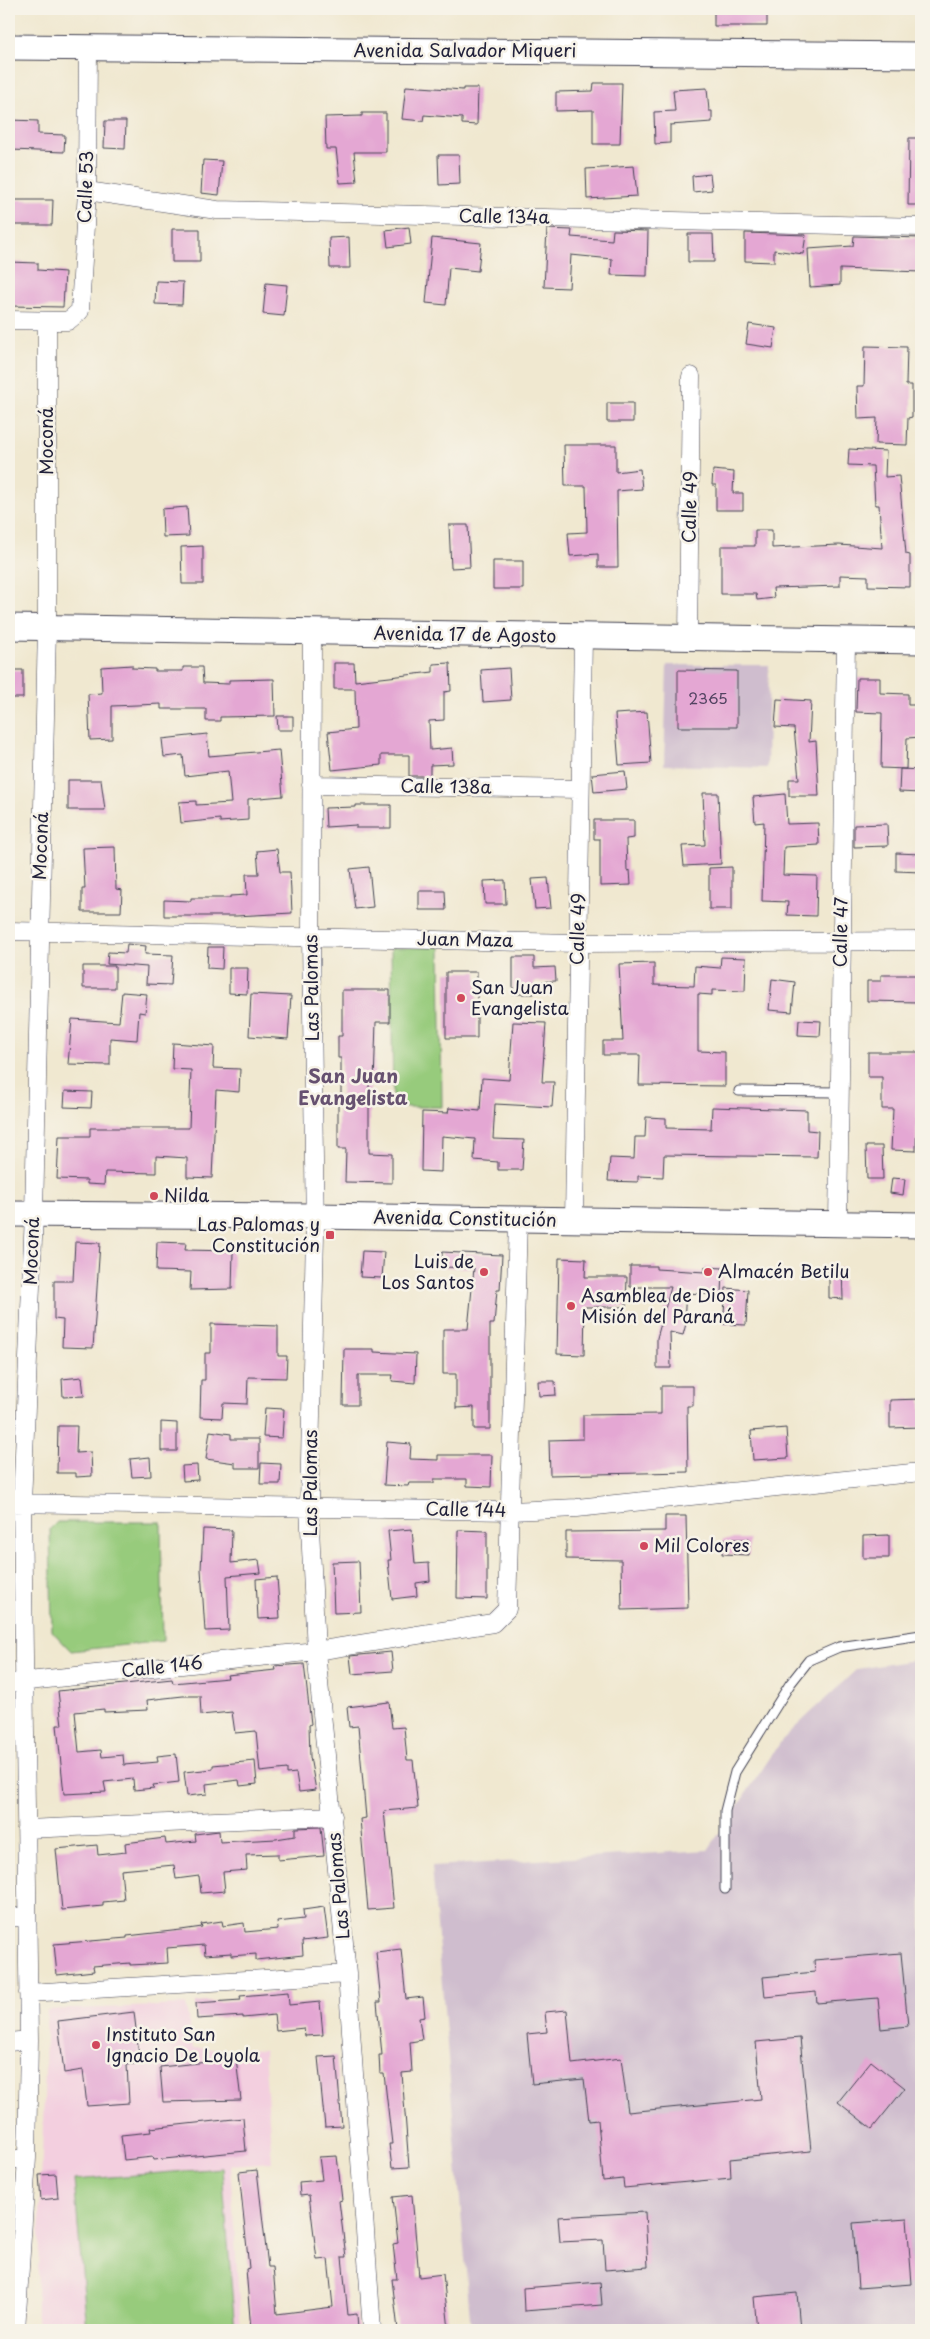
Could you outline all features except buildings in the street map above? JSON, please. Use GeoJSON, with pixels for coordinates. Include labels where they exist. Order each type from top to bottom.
{"type":"FeatureCollection","features":[{"type":"Feature","properties":{"kind":"main road","name":"Avenida Salvador Miqueri"},"geometry":{"type":"LineString","coordinates":[[9,47],[921,54]]}},
{"type":"Feature","properties":{"kind":"main road","name":"Avenida 17 de Agosto"},"geometry":{"type":"LineString","coordinates":[[9,627],[921,641]]}},
{"type":"Feature","properties":{"kind":"main road","name":"Avenida Constitución"},"geometry":{"type":"LineString","coordinates":[[9,1214],[314,1216],[921,1225]]}},
{"type":"Feature","properties":{"kind":"street","name":"Calle 53"},"geometry":{"type":"LineString","coordinates":[[46,321],[68,321],[80,311],[88,190],[88,48]]}},
{"type":"Feature","properties":{"kind":"street","name":"Calle 134a"},"geometry":{"type":"LineString","coordinates":[[88,190],[217,210],[921,227]]}},
{"type":"Feature","properties":{"kind":"street"},"geometry":{"type":"LineString","coordinates":[[9,320],[46,321]]}},
{"type":"Feature","properties":{"kind":"street","name":"Moconá"},"geometry":{"type":"LineString","coordinates":[[16,2330],[14,2292],[27,2158],[29,2040],[26,1828],[17,1805],[15,1503],[34,1214],[47,628],[46,321]]}},
{"type":"Feature","properties":{"kind":"street","name":"Calle 49"},"geometry":{"type":"LineString","coordinates":[[688,638],[691,376]]}},
{"type":"Feature","properties":{"kind":"street","name":"Las Palomas"},"geometry":{"type":"LineString","coordinates":[[312,633],[311,937],[314,1216],[309,1507],[316,1651],[347,1974],[372,2330]]}},
{"type":"Feature","properties":{"kind":"street","name":"Calle 49"},"geometry":{"type":"LineString","coordinates":[[574,1221],[583,636]]}},
{"type":"Feature","properties":{"kind":"street","name":"Calle 47"},"geometry":{"type":"LineString","coordinates":[[838,1224],[840,940],[846,640]]}},
{"type":"Feature","properties":{"kind":"street","name":"Calle 138a"},"geometry":{"type":"LineString","coordinates":[[311,785],[580,789]]}},
{"type":"Feature","properties":{"kind":"street","name":"Juan Maza"},"geometry":{"type":"LineString","coordinates":[[9,930],[578,942],[921,941]]}},
{"type":"Feature","properties":{"kind":"street","name":"Calle 146"},"geometry":{"type":"LineString","coordinates":[[16,1682],[316,1651],[494,1623],[507,1609],[518,1220]]}},
{"type":"Feature","properties":{"kind":"street","name":"Calle 144"},"geometry":{"type":"LineString","coordinates":[[15,1503],[511,1511],[577,1508],[921,1472]]}},
{"type":"Feature","properties":{"kind":"street"},"geometry":{"type":"LineString","coordinates":[[26,1828],[333,1816]]}},
{"type":"Feature","properties":{"kind":"street"},"geometry":{"type":"LineString","coordinates":[[9,1918],[27,1916]]}},
{"type":"Feature","properties":{"kind":"street"},"geometry":{"type":"LineString","coordinates":[[28,1993],[347,1974]]}},
{"type":"Feature","properties":{"kind":"street"},"geometry":{"type":"LineString","coordinates":[[9,2042],[29,2040]]}},
{"type":"Feature","properties":{"kind":"street"},"geometry":{"type":"LineString","coordinates":[[9,2160],[27,2158]]}},
{"type":"Feature","properties":{"kind":"lane"},"geometry":{"type":"LineString","coordinates":[[739,1091],[839,1092]]}},
{"type":"Feature","properties":{"kind":"lane"},"geometry":{"type":"LineString","coordinates":[[725,1889],[725,1811],[735,1772],[790,1684],[809,1660],[839,1647],[921,1635]]}},
{"type":"Feature","properties":{"kind":"shaded area"},"geometry":{"type":"Polygon","coordinates":[[[667,665],[769,665],[767,768],[664,765],[667,665]]]}},
{"type":"Feature","properties":{"kind":"shaded area"},"geometry":{"type":"Polygon","coordinates":[[[921,1659],[921,2330],[471,2330],[432,1866],[708,1850],[782,1740],[857,1669],[921,1659]]]}},
{"type":"Feature","properties":{"kind":"shaded area"},"geometry":{"type":"Polygon","coordinates":[[[186,2005],[193,2048],[264,2050],[272,2162],[230,2165],[241,2330],[36,2330],[47,2010],[186,2005]]]}},
{"type":"Feature","properties":{"kind":"green space"},"geometry":{"type":"Polygon","coordinates":[[[440,947],[442,1107],[393,1107],[391,948],[440,947]]]}},
{"type":"Feature","properties":{"kind":"green space"},"geometry":{"type":"Polygon","coordinates":[[[57,1522],[161,1522],[163,1641],[71,1651],[52,1631],[50,1529],[57,1522]]]}},
{"type":"Feature","properties":{"kind":"green space"},"geometry":{"type":"Polygon","coordinates":[[[222,2168],[235,2330],[87,2330],[74,2180],[222,2168]]]}},
{"type":"Feature","properties":{"kind":"place","name":"San Juan Evangelista"},"geometry":{"type":"Point","coordinates":[461,998]}},
{"type":"Feature","properties":{"kind":"place","name":"Nilda"},"geometry":{"type":"Point","coordinates":[154,1196]}},
{"type":"Feature","properties":{"kind":"place","name":"Las Palomas y Constitución"},"geometry":{"type":"Point","coordinates":[330,1235]}},
{"type":"Feature","properties":{"kind":"place","name":"Luis de Los Santos"},"geometry":{"type":"Point","coordinates":[484,1272]}},
{"type":"Feature","properties":{"kind":"place","name":"Almacén Betilu"},"geometry":{"type":"Point","coordinates":[708,1272]}},
{"type":"Feature","properties":{"kind":"place","name":"Asamblea de Dios Misión del Paraná"},"geometry":{"type":"Point","coordinates":[571,1306]}},
{"type":"Feature","properties":{"kind":"place","name":"Mil Colores"},"geometry":{"type":"Point","coordinates":[644,1546]}},
{"type":"Feature","properties":{"kind":"place","name":"Instituto San Ignacio De Loyola"},"geometry":{"type":"Point","coordinates":[96,2045]}},
{"type":"Feature","properties":{"kind":"district","name":"San Juan Evangelista"},"geometry":{"type":"Point","coordinates":[353,1087]}}]}
